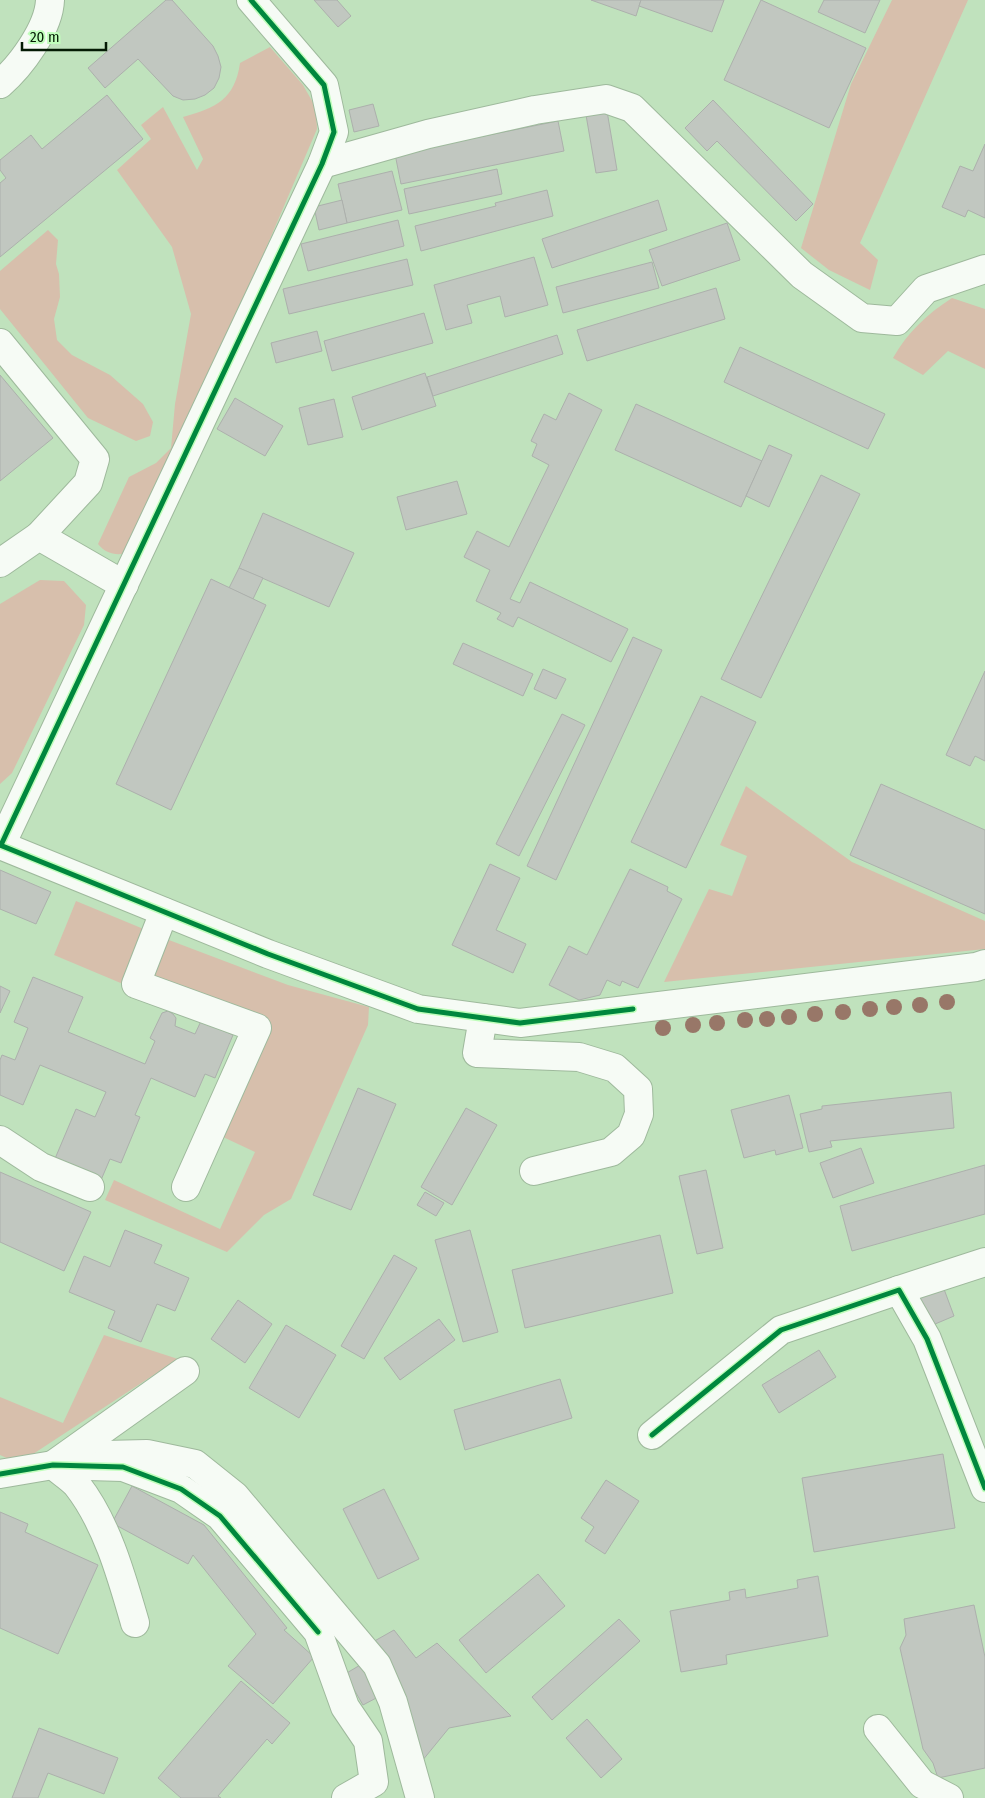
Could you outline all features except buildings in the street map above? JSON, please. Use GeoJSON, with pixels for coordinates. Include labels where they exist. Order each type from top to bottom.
{"type":"FeatureCollection","features":[{"type":"Feature","properties":{"kind":"street"},"geometry":{"type":"LineString","coordinates":[[0,84],[8,77],[36,40],[50,13],[50,0]]}},
{"type":"Feature","properties":{"kind":"street"},"geometry":{"type":"LineString","coordinates":[[251,0],[324,85],[334,132],[322,164],[1,845],[268,954],[418,1009],[520,1023],[821,987],[985,964]]}},
{"type":"Feature","properties":{"kind":"street"},"geometry":{"type":"LineString","coordinates":[[322,164],[428,134],[535,110],[606,99],[632,108],[802,275],[862,318],[897,321],[926,289],[985,268]]}},
{"type":"Feature","properties":{"kind":"street"},"geometry":{"type":"LineString","coordinates":[[0,344],[96,459],[88,483],[40,536],[0,563]]}},
{"type":"Feature","properties":{"kind":"street"},"geometry":{"type":"LineString","coordinates":[[40,536],[124,585]]}},
{"type":"Feature","properties":{"kind":"street"},"geometry":{"type":"LineString","coordinates":[[164,912],[136,984],[257,1028],[186,1187]]}},
{"type":"Feature","properties":{"kind":"street"},"geometry":{"type":"LineString","coordinates":[[483,1018],[477,1053],[579,1057],[615,1068],[638,1089],[639,1114],[632,1135],[611,1152],[534,1171]]}},
{"type":"Feature","properties":{"kind":"street"},"geometry":{"type":"LineString","coordinates":[[0,1140],[41,1167],[90,1187]]}},
{"type":"Feature","properties":{"kind":"street"},"geometry":{"type":"LineString","coordinates":[[652,1435],[781,1330],[985,1262]]}},
{"type":"Feature","properties":{"kind":"street"},"geometry":{"type":"LineString","coordinates":[[899,1290],[927,1339],[985,1488]]}},
{"type":"Feature","properties":{"kind":"street"},"geometry":{"type":"LineString","coordinates":[[53,1465],[185,1370]]}},
{"type":"Feature","properties":{"kind":"street"},"geometry":{"type":"LineString","coordinates":[[89,1465],[106,1454],[147,1454],[195,1464],[235,1496],[377,1665],[393,1702],[420,1798]]}},
{"type":"Feature","properties":{"kind":"street"},"geometry":{"type":"LineString","coordinates":[[53,1465],[76,1484],[91,1505],[120,1570],[136,1623]]}},
{"type":"Feature","properties":{"kind":"street"},"geometry":{"type":"LineString","coordinates":[[0,1474],[53,1465],[122,1467],[181,1488],[220,1516],[318,1632],[345,1708],[368,1741],[374,1782],[346,1798]]}},
{"type":"Feature","properties":{"kind":"street"},"geometry":{"type":"LineString","coordinates":[[878,1729],[922,1784],[949,1798]]}},
{"type":"Feature","properties":{"kind":"shaded area"},"geometry":{"type":"Polygon","coordinates":[[[892,0],[968,0],[860,243],[878,260],[870,290],[829,270],[801,248],[851,84],[892,0]]]}},
{"type":"Feature","properties":{"kind":"shaded area"},"geometry":{"type":"Polygon","coordinates":[[[270,47],[303,85],[316,108],[317,129],[216,365],[189,414],[174,457],[131,552],[117,554],[109,552],[98,544],[129,477],[156,463],[171,448],[175,404],[191,314],[172,247],[117,170],[151,139],[141,125],[163,107],[197,170],[203,159],[183,117],[205,110],[222,100],[234,85],[240,63],[270,47]]]}},
{"type":"Feature","properties":{"kind":"shaded area"},"geometry":{"type":"Polygon","coordinates":[[[48,230],[58,240],[56,264],[59,274],[60,297],[54,319],[57,340],[72,355],[110,375],[143,404],[153,422],[150,436],[136,441],[88,418],[0,309],[0,271],[48,230]]]}},
{"type":"Feature","properties":{"kind":"shaded area"},"geometry":{"type":"Polygon","coordinates":[[[952,298],[985,309],[985,369],[948,351],[923,375],[893,358],[918,325],[952,298]]]}},
{"type":"Feature","properties":{"kind":"shaded area"},"geometry":{"type":"Polygon","coordinates":[[[40,580],[64,581],[86,605],[84,625],[12,773],[0,784],[0,604],[40,580]]]}},
{"type":"Feature","properties":{"kind":"shaded area"},"geometry":{"type":"Polygon","coordinates":[[[746,786],[852,862],[985,921],[985,949],[664,982],[709,889],[732,896],[747,856],[720,845],[746,786]]]}},
{"type":"Feature","properties":{"kind":"shaded area"},"geometry":{"type":"Polygon","coordinates":[[[76,901],[146,930],[123,984],[54,955],[76,901]]]}},
{"type":"Feature","properties":{"kind":"shaded area"},"geometry":{"type":"Polygon","coordinates":[[[161,937],[288,985],[369,1007],[368,1025],[291,1199],[264,1215],[227,1252],[105,1200],[114,1180],[220,1229],[255,1152],[223,1137],[269,1023],[148,975],[161,937]]]}},
{"type":"Feature","properties":{"kind":"shaded area"},"geometry":{"type":"Polygon","coordinates":[[[104,1335],[178,1359],[30,1456],[11,1460],[0,1455],[0,1397],[63,1423],[104,1335]]]}},
{"type":"Feature","properties":{"kind":"cycle path"},"geometry":{"type":"LineString","coordinates":[[1,845],[322,164],[334,132],[324,85],[251,0]]}},
{"type":"Feature","properties":{"kind":"cycle path"},"geometry":{"type":"LineString","coordinates":[[0,845],[268,954],[418,1009],[520,1023],[633,1009]]}},
{"type":"Feature","properties":{"kind":"cycle path"},"geometry":{"type":"LineString","coordinates":[[652,1435],[781,1330],[899,1290],[927,1339],[985,1488]]}},
{"type":"Feature","properties":{"kind":"cycle path"},"geometry":{"type":"LineString","coordinates":[[0,1474],[53,1465],[123,1467],[181,1489],[220,1516],[318,1632]]}}]}
